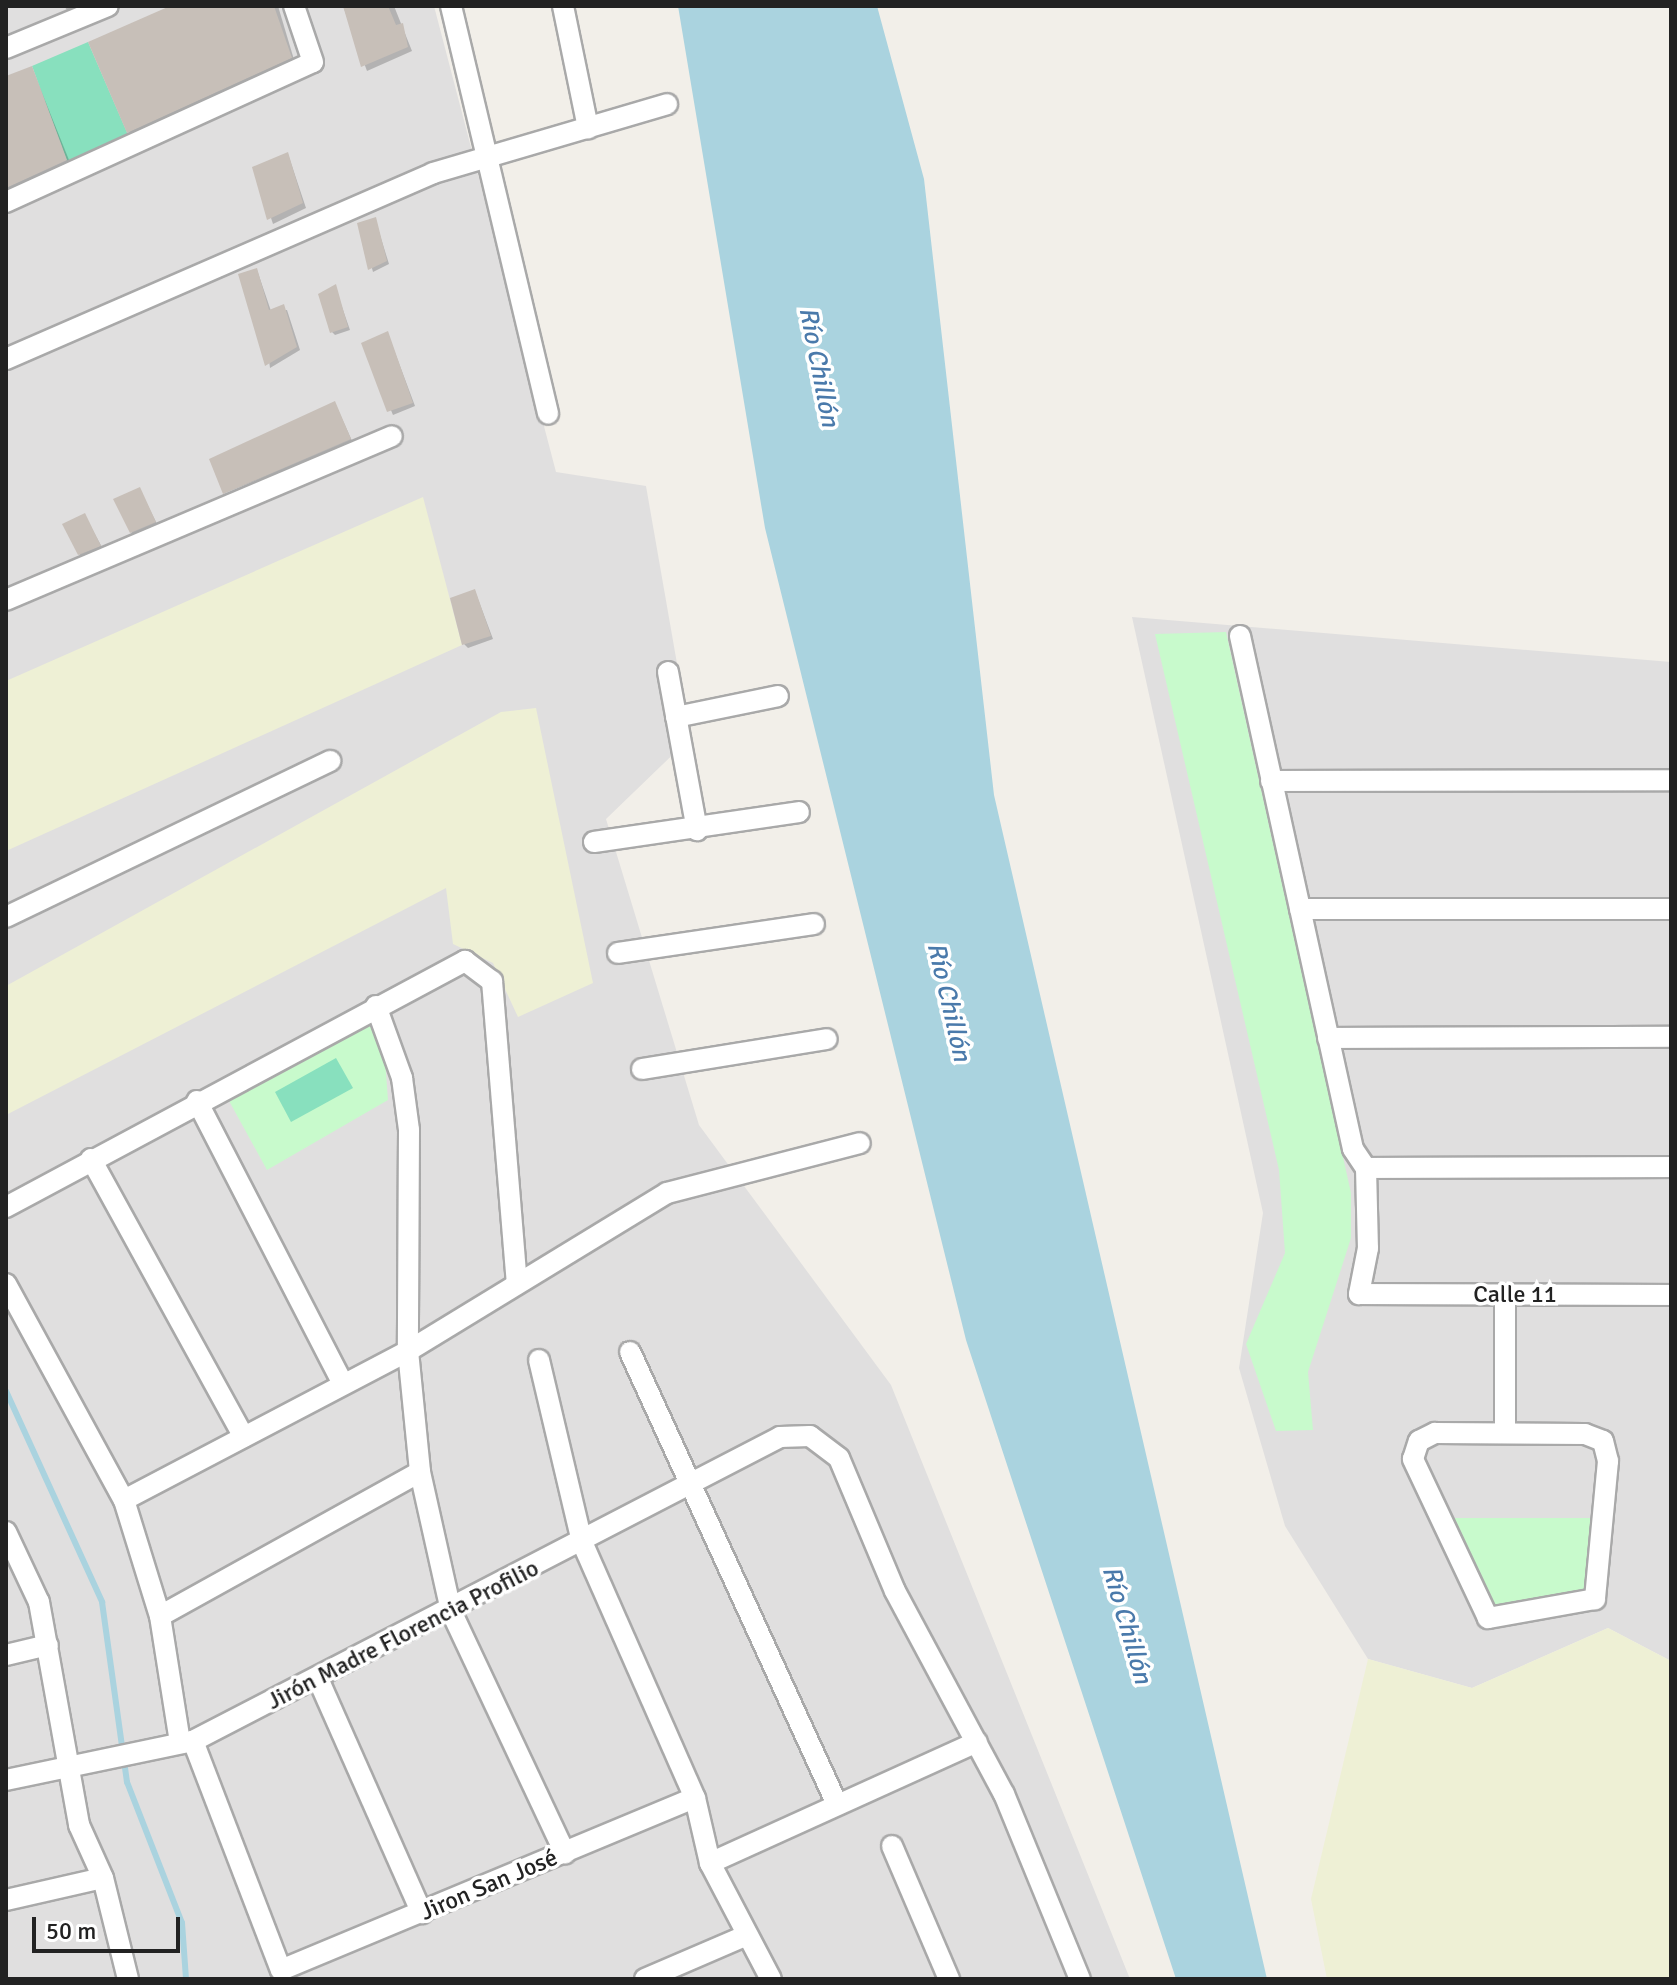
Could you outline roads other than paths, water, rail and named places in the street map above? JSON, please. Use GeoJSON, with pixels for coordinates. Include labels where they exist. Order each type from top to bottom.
{"type":"FeatureCollection","features":[{"type":"Feature","properties":{"kind":"street"},"geometry":{"type":"LineString","coordinates":[[6,48],[108,6]]}},
{"type":"Feature","properties":{"kind":"street"},"geometry":{"type":"LineString","coordinates":[[6,202],[313,62],[294,6]]}},
{"type":"Feature","properties":{"kind":"street"},"geometry":{"type":"LineString","coordinates":[[451,6],[484,158],[548,414]]}},
{"type":"Feature","properties":{"kind":"street"},"geometry":{"type":"LineString","coordinates":[[563,6],[588,128]]}},
{"type":"Feature","properties":{"kind":"street"},"geometry":{"type":"LineString","coordinates":[[6,359],[433,173],[667,104]]}},
{"type":"Feature","properties":{"kind":"street"},"geometry":{"type":"LineString","coordinates":[[6,600],[392,436]]}},
{"type":"Feature","properties":{"kind":"street"},"geometry":{"type":"LineString","coordinates":[[1240,636],[1353,1149],[1366,1168],[1671,1167]]}},
{"type":"Feature","properties":{"kind":"street"},"geometry":{"type":"LineString","coordinates":[[668,672],[697,830]]}},
{"type":"Feature","properties":{"kind":"street"},"geometry":{"type":"LineString","coordinates":[[676,717],[778,696]]}},
{"type":"Feature","properties":{"kind":"street"},"geometry":{"type":"LineString","coordinates":[[6,917],[330,761]]}},
{"type":"Feature","properties":{"kind":"street"},"geometry":{"type":"LineString","coordinates":[[1271,781],[1671,780]]}},
{"type":"Feature","properties":{"kind":"street"},"geometry":{"type":"LineString","coordinates":[[594,842],[697,830],[799,812]]}},
{"type":"Feature","properties":{"kind":"street"},"geometry":{"type":"LineString","coordinates":[[1300,909],[1671,909]]}},
{"type":"Feature","properties":{"kind":"street"},"geometry":{"type":"LineString","coordinates":[[618,953],[814,924]]}},
{"type":"Feature","properties":{"kind":"street"},"geometry":{"type":"LineString","coordinates":[[6,1207],[197,1101],[465,961],[492,981],[517,1283]]}},
{"type":"Feature","properties":{"kind":"street"},"geometry":{"type":"LineString","coordinates":[[376,1006],[402,1078],[409,1130],[408,1351],[420,1472],[451,1611],[565,1853]]}},
{"type":"Feature","properties":{"kind":"street"},"geometry":{"type":"LineString","coordinates":[[1328,1038],[1671,1037]]}},
{"type":"Feature","properties":{"kind":"street"},"geometry":{"type":"LineString","coordinates":[[642,1069],[827,1039]]}},
{"type":"Feature","properties":{"kind":"street"},"geometry":{"type":"LineString","coordinates":[[197,1101],[343,1384]]}},
{"type":"Feature","properties":{"kind":"street"},"geometry":{"type":"LineString","coordinates":[[124,1500],[408,1351],[667,1193],[860,1143]]}},
{"type":"Feature","properties":{"kind":"street"},"geometry":{"type":"LineString","coordinates":[[91,1159],[244,1437]]}},
{"type":"Feature","properties":{"kind":"street","name":"Calle 11"},"geometry":{"type":"LineString","coordinates":[[1366,1168],[1369,1235],[1359,1294],[1671,1295]]}},
{"type":"Feature","properties":{"kind":"street"},"geometry":{"type":"LineString","coordinates":[[6,1284],[124,1500],[160,1616],[187,1741]]}},
{"type":"Feature","properties":{"kind":"street"},"geometry":{"type":"LineString","coordinates":[[1505,1295],[1505,1433]]}},
{"type":"Feature","properties":{"kind":"street"},"geometry":{"type":"LineString","coordinates":[[630,1352],[695,1482],[837,1805]]}},
{"type":"Feature","properties":{"kind":"street"},"geometry":{"type":"LineString","coordinates":[[539,1360],[582,1542],[695,1798],[710,1863],[771,1979]]}},
{"type":"Feature","properties":{"kind":"street"},"geometry":{"type":"LineString","coordinates":[[1435,1433],[1505,1433],[1585,1434],[1603,1441],[1608,1461],[1591,1602],[1485,1614],[1421,1481],[1414,1449],[1435,1433]]}},
{"type":"Feature","properties":{"kind":"street","name":"Jirón Madre Florencia Profilio"},"geometry":{"type":"LineString","coordinates":[[6,1780],[187,1741],[319,1681],[780,1437],[810,1436],[834,1450],[901,1603],[977,1742]]}},
{"type":"Feature","properties":{"kind":"street"},"geometry":{"type":"LineString","coordinates":[[160,1616],[420,1472]]}},
{"type":"Feature","properties":{"kind":"street"},"geometry":{"type":"LineString","coordinates":[[7,1534],[39,1602],[65,1767],[79,1825],[103,1878],[128,1979]]}},
{"type":"Feature","properties":{"kind":"street"},"geometry":{"type":"LineString","coordinates":[[6,1655],[48,1645]]}},
{"type":"Feature","properties":{"kind":"street"},"geometry":{"type":"LineString","coordinates":[[319,1681],[422,1913]]}},
{"type":"Feature","properties":{"kind":"street","name":"Jiron San José"},"geometry":{"type":"LineString","coordinates":[[187,1741],[281,1970],[695,1798]]}},
{"type":"Feature","properties":{"kind":"street"},"geometry":{"type":"LineString","coordinates":[[710,1863],[977,1742],[1080,1979]]}},
{"type":"Feature","properties":{"kind":"street"},"geometry":{"type":"LineString","coordinates":[[892,1846],[949,1979]]}},
{"type":"Feature","properties":{"kind":"street"},"geometry":{"type":"LineString","coordinates":[[6,1900],[103,1878]]}},
{"type":"Feature","properties":{"kind":"street"},"geometry":{"type":"LineString","coordinates":[[645,1979],[747,1935]]}},
{"type":"Feature","properties":{"kind":"water","name":"Río Chillón"},"geometry":{"type":"Polygon","coordinates":[[[678,6],[877,6],[924,179],[994,795],[1267,1979],[1176,1979],[966,1340],[765,528],[678,6]]]}},
{"type":"Feature","properties":{"kind":"waterway"},"geometry":{"type":"LineString","coordinates":[[6,1391],[102,1602],[127,1782],[182,1923],[186,1979]]}}]}
